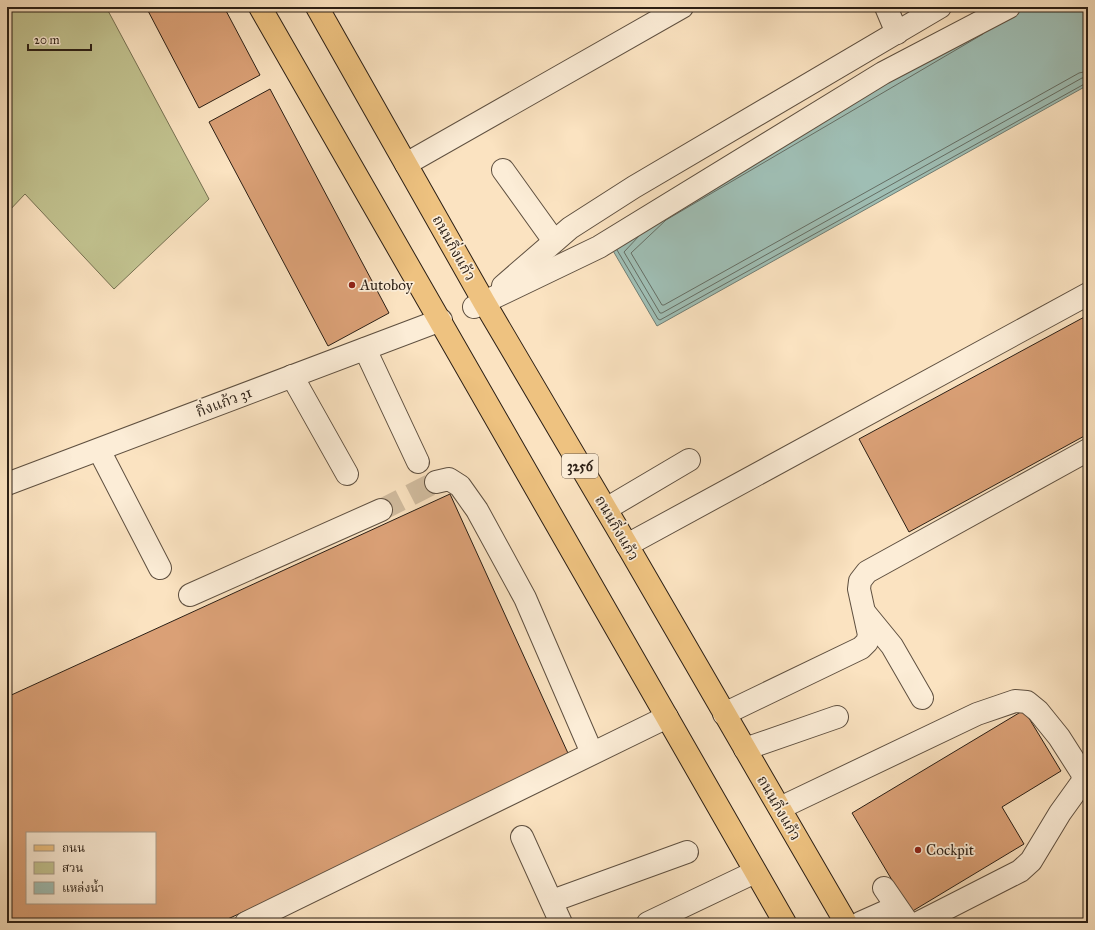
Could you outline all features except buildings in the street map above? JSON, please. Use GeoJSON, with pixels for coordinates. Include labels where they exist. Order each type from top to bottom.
{"type":"FeatureCollection","features":[{"type":"Feature","properties":{"kind":"main road"},"geometry":{"type":"LineString","coordinates":[[260,7],[441,320],[785,923]]}},
{"type":"Feature","properties":{"kind":"main road","name":"ถนนกิ่งแก้ว"},"geometry":{"type":"LineString","coordinates":[[317,7],[406,164],[479,305],[606,509],[846,923]]}},
{"type":"Feature","properties":{"kind":"street"},"geometry":{"type":"LineString","coordinates":[[406,164],[682,7]]}},
{"type":"Feature","properties":{"kind":"street"},"geometry":{"type":"LineString","coordinates":[[886,7],[898,33]]}},
{"type":"Feature","properties":{"kind":"street"},"geometry":{"type":"LineString","coordinates":[[479,305],[570,228],[634,187],[940,7]]}},
{"type":"Feature","properties":{"kind":"street"},"geometry":{"type":"LineString","coordinates":[[479,305],[599,247],[883,73],[1009,7]]}},
{"type":"Feature","properties":{"kind":"street"},"geometry":{"type":"LineString","coordinates":[[503,170],[554,241]]}},
{"type":"Feature","properties":{"kind":"street"},"geometry":{"type":"LineString","coordinates":[[627,545],[1088,294]]}},
{"type":"Feature","properties":{"kind":"street","name":"กิ่งแก้ว 31"},"geometry":{"type":"LineString","coordinates":[[7,484],[441,320]]}},
{"type":"Feature","properties":{"kind":"street"},"geometry":{"type":"LineString","coordinates":[[365,349],[418,462]]}},
{"type":"Feature","properties":{"kind":"street"},"geometry":{"type":"LineString","coordinates":[[292,376],[347,474]]}},
{"type":"Feature","properties":{"kind":"street"},"geometry":{"type":"LineString","coordinates":[[99,450],[160,568]]}},
{"type":"Feature","properties":{"kind":"street"},"geometry":{"type":"LineString","coordinates":[[724,714],[861,648],[867,642],[869,635],[859,588],[860,581],[867,572],[1088,450]]}},
{"type":"Feature","properties":{"kind":"street"},"geometry":{"type":"LineString","coordinates":[[606,509],[689,460]]}},
{"type":"Feature","properties":{"kind":"street"},"geometry":{"type":"LineString","coordinates":[[436,482],[448,479],[460,486],[476,510],[525,598],[592,753]]}},
{"type":"Feature","properties":{"kind":"street"},"geometry":{"type":"LineString","coordinates":[[190,595],[381,510]]}},
{"type":"Feature","properties":{"kind":"street"},"geometry":{"type":"LineString","coordinates":[[864,612],[892,646],[922,698]]}},
{"type":"Feature","properties":{"kind":"street"},"geometry":{"type":"LineString","coordinates":[[780,808],[977,714],[1015,701],[1027,702],[1038,711],[1059,737],[1082,773],[1083,781],[1079,789],[1060,813],[1031,861],[1020,871],[918,923]]}},
{"type":"Feature","properties":{"kind":"street"},"geometry":{"type":"LineString","coordinates":[[246,923],[667,717]]}},
{"type":"Feature","properties":{"kind":"street"},"geometry":{"type":"LineString","coordinates":[[745,749],[837,717]]}},
{"type":"Feature","properties":{"kind":"street"},"geometry":{"type":"LineString","coordinates":[[522,837],[561,923]]}},
{"type":"Feature","properties":{"kind":"street"},"geometry":{"type":"LineString","coordinates":[[552,901],[687,852]]}},
{"type":"Feature","properties":{"kind":"street"},"geometry":{"type":"LineString","coordinates":[[648,923],[755,872]]}},
{"type":"Feature","properties":{"kind":"street"},"geometry":{"type":"LineString","coordinates":[[860,923],[902,915],[884,888]]}},
{"type":"Feature","properties":{"kind":"green space"},"geometry":{"type":"Polygon","coordinates":[[[7,7],[106,7],[209,199],[114,289],[25,194],[7,213],[7,7]]]}},
{"type":"Feature","properties":{"kind":"water"},"geometry":{"type":"Polygon","coordinates":[[[1000,7],[1088,7],[1088,85],[657,326],[612,249],[1000,7]]]}},
{"type":"Feature","properties":{"kind":"tunnel"},"geometry":{"type":"LineString","coordinates":[[381,510],[436,482]]}},
{"type":"Feature","properties":{"kind":"place","name":"Autoboy"},"geometry":{"type":"Point","coordinates":[352,285]}},
{"type":"Feature","properties":{"kind":"place","name":"Cockpit"},"geometry":{"type":"Point","coordinates":[918,850]}}]}
